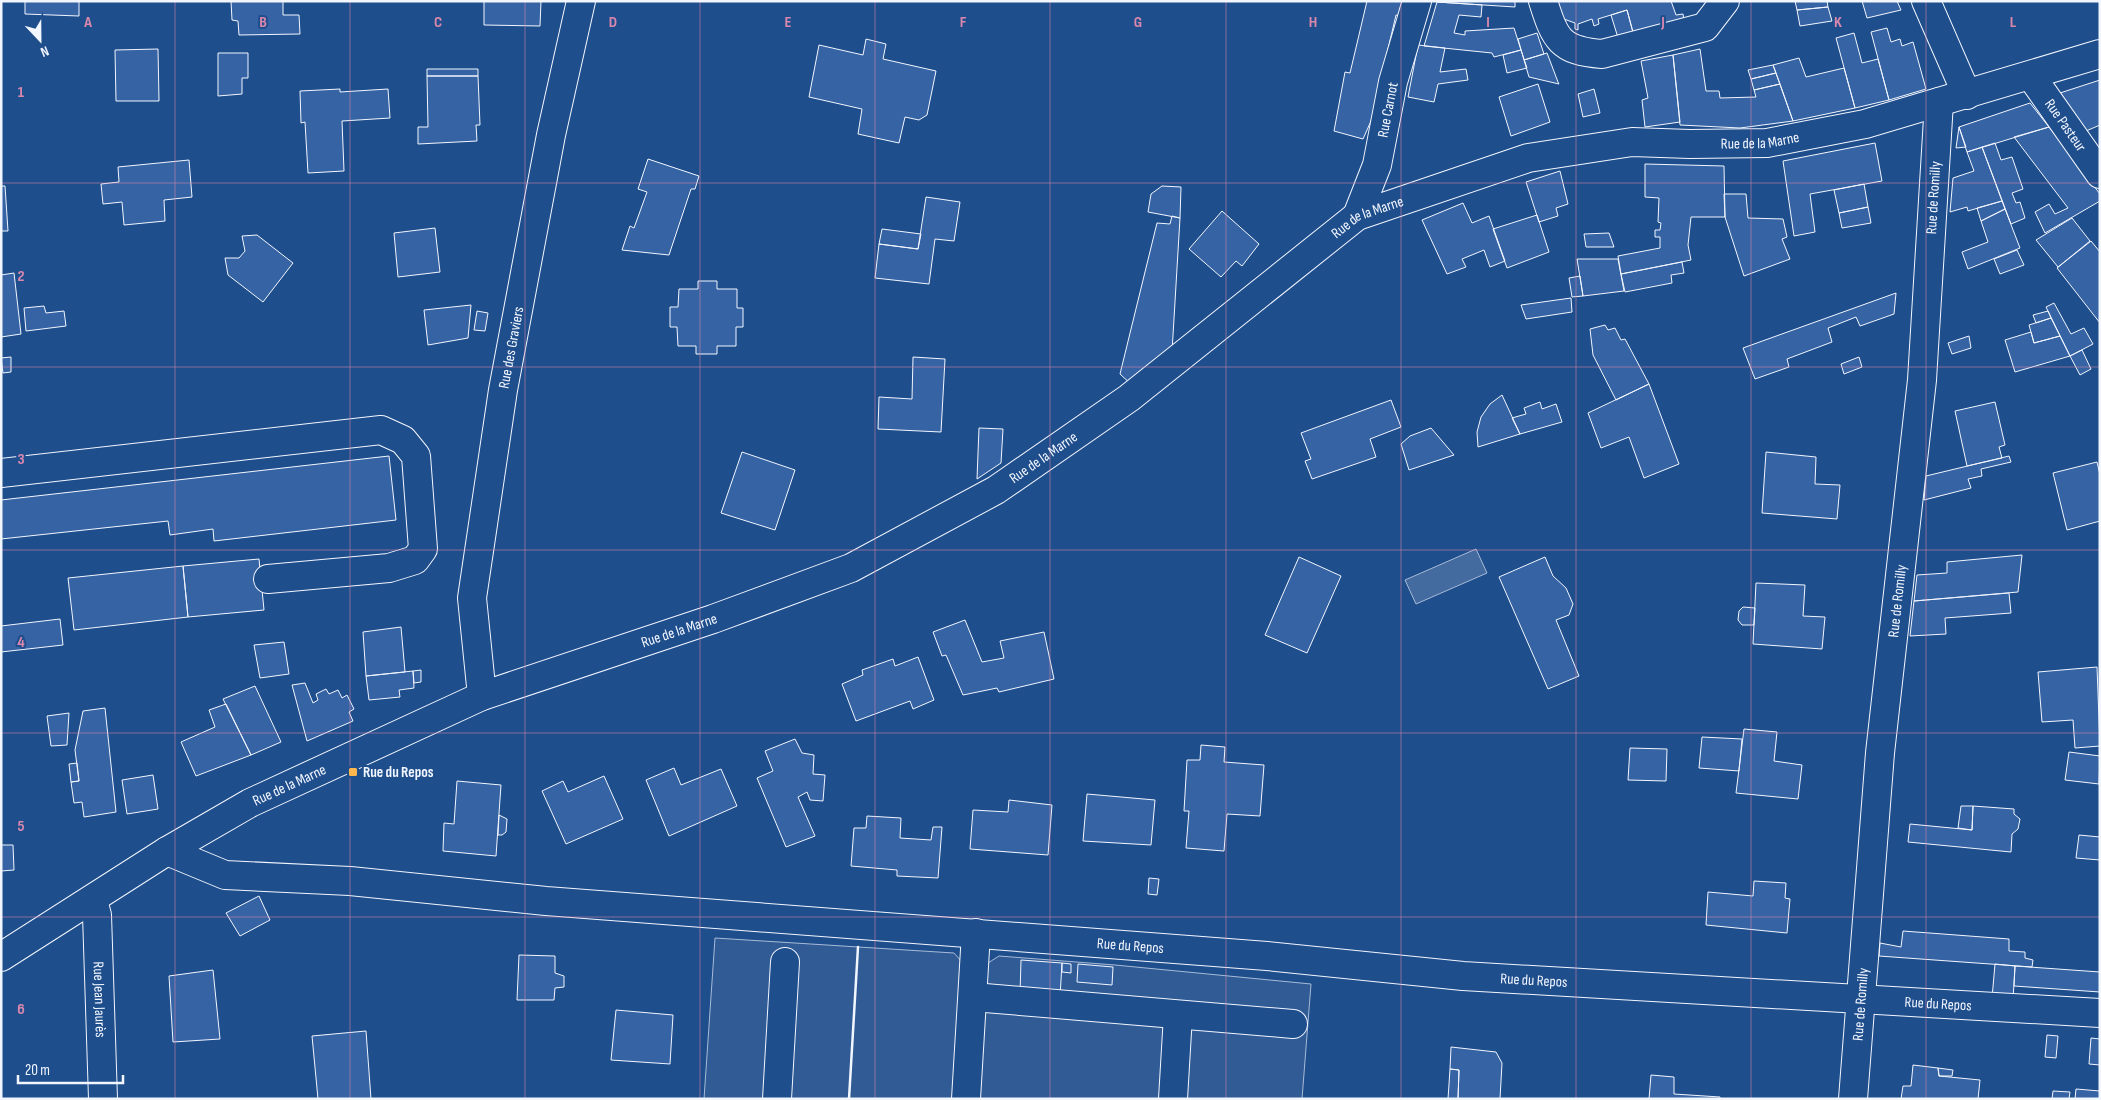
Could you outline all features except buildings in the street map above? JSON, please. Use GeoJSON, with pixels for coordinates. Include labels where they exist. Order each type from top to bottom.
{"type":"FeatureCollection","features":[{"type":"Feature","properties":{"kind":"street","name":"Rue des Graviers"},"geometry":{"type":"LineString","coordinates":[[482,696],[472,598],[503,390],[580,1]]}},
{"type":"Feature","properties":{"kind":"street","name":"Rue Carnot"},"geometry":{"type":"LineString","coordinates":[[1357,216],[1377,165],[1393,82],[1417,1]]}},
{"type":"Feature","properties":{"kind":"street"},"geometry":{"type":"LineString","coordinates":[[1542,1],[1552,32],[1566,46],[1586,53],[1602,54],[1705,27],[1725,1]]}},
{"type":"Feature","properties":{"kind":"street"},"geometry":{"type":"LineString","coordinates":[[1926,1],[1966,95]]}},
{"type":"Feature","properties":{"kind":"street","name":"Rue de la Marne"},"geometry":{"type":"LineString","coordinates":[[1,957],[30,937],[94,900],[167,851],[250,803],[482,696],[713,619],[851,568],[996,490],[1129,398],[1357,216],[1528,158],[1632,142],[1690,144],[1767,143],[1865,124],[2100,54]]}},
{"type":"Feature","properties":{"kind":"street","name":"Rue Pasteur"},"geometry":{"type":"LineString","coordinates":[[2031,76],[2100,174]]}},
{"type":"Feature","properties":{"kind":"street","name":"Rue de Romilly"},"geometry":{"type":"LineString","coordinates":[[1853,1099],[1880,752],[1922,380],[1939,102]]}},
{"type":"Feature","properties":{"kind":"street"},"geometry":{"type":"LineString","coordinates":[[1,473],[381,430],[403,440],[416,456],[423,549],[415,560],[389,568],[268,579]]}},
{"type":"Feature","properties":{"kind":"street","name":"Rue du Repos"},"geometry":{"type":"LineString","coordinates":[[167,851],[225,875],[350,881],[546,901],[1266,956],[1463,976],[2100,1013]]}},
{"type":"Feature","properties":{"kind":"street","name":"Rue Jean Jaurès"},"geometry":{"type":"LineString","coordinates":[[94,900],[97,915],[103,1099]]}},
{"type":"Feature","properties":{"kind":"street"},"geometry":{"type":"LineString","coordinates":[[966,1099],[976,933]]}},
{"type":"Feature","properties":{"kind":"street"},"geometry":{"type":"LineString","coordinates":[[777,1099],[785,962]]}},
{"type":"Feature","properties":{"kind":"street"},"geometry":{"type":"LineString","coordinates":[[973,997],[1293,1024]]}},
{"type":"Feature","properties":{"kind":"street"},"geometry":{"type":"LineString","coordinates":[[1173,1099],[1178,1015]]}},
{"type":"Feature","properties":{"kind":"shaded area"},"geometry":{"type":"Polygon","coordinates":[[[1476,549],[1487,573],[1416,604],[1405,580],[1476,549]]]}},
{"type":"Feature","properties":{"kind":"shaded area"},"geometry":{"type":"Polygon","coordinates":[[[715,938],[954,953],[962,962],[988,963],[999,956],[1311,984],[1302,1099],[704,1099],[715,938]]]}},
{"type":"Feature","properties":{"kind":"wall"},"geometry":{"type":"LineString","coordinates":[[849,1099],[858,947]]}},
{"type":"Feature","properties":{"kind":"place","name":"Rue du Repos"},"geometry":{"type":"Point","coordinates":[353,772]}}]}
